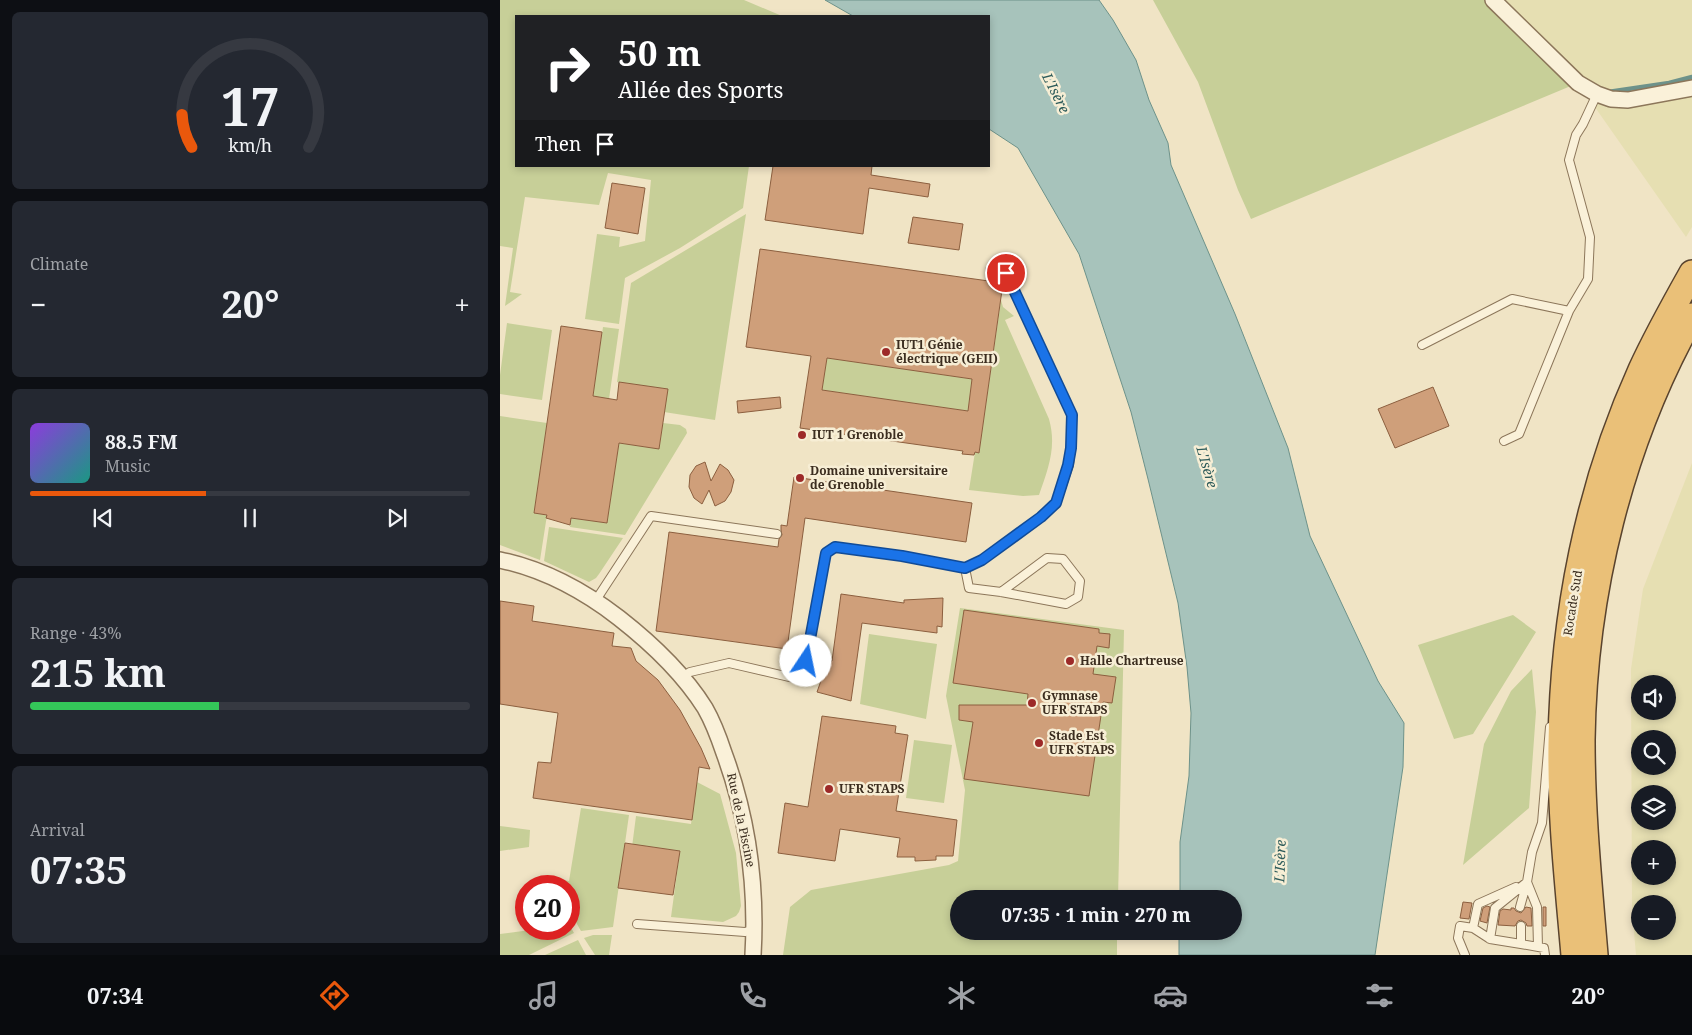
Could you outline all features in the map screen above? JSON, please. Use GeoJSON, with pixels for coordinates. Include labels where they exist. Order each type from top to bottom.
{"type":"FeatureCollection","features":[{"type":"Feature","properties":{"kind":"highway","name":"Rocade Sud"},"geometry":{"type":"LineString","coordinates":[[1574,955],[1564,832],[1561,745],[1564,678],[1573,595],[1592,509],[1619,426],[1653,345],[1692,273]]}},
{"type":"Feature","properties":{"kind":"highway","name":"Rocade Sud"},"geometry":{"type":"LineString","coordinates":[[1595,955],[1584,828],[1582,769],[1584,702],[1591,620],[1613,513],[1630,460],[1661,378],[1692,316]]}},
{"type":"Feature","properties":{"kind":"street"},"geometry":{"type":"LineString","coordinates":[[1493,0],[1578,83],[1597,94],[1611,99],[1628,100],[1692,88]]}},
{"type":"Feature","properties":{"kind":"street","name":"Rue de la Piscine"},"geometry":{"type":"LineString","coordinates":[[500,560],[558,580],[596,600],[636,631],[682,677],[706,710],[717,732],[733,776],[743,818],[753,872],[755,929],[753,955]]}},
{"type":"Feature","properties":{"kind":"lane"},"geometry":{"type":"LineString","coordinates":[[1504,442],[1519,434],[1569,311],[1588,279],[1590,237],[1569,160],[1576,135],[1597,94]]}},
{"type":"Feature","properties":{"kind":"lane"},"geometry":{"type":"LineString","coordinates":[[682,677],[690,672],[729,663],[802,680],[826,553],[835,547],[902,556],[965,568],[982,560],[1041,517],[1056,503],[1068,465],[1071,448],[1072,415],[1006,273],[990,270]]}},
{"type":"Feature","properties":{"kind":"lane"},"geometry":{"type":"LineString","coordinates":[[1422,345],[1512,299],[1569,311]]}},
{"type":"Feature","properties":{"kind":"lane"},"geometry":{"type":"LineString","coordinates":[[596,600],[650,516],[777,534]]}},
{"type":"Feature","properties":{"kind":"lane"},"geometry":{"type":"LineString","coordinates":[[965,568],[969,588],[1066,604],[1078,597],[1080,581],[1063,559],[1047,558],[1001,592]]}},
{"type":"Feature","properties":{"kind":"lane"},"geometry":{"type":"LineString","coordinates":[[1556,671],[1573,595]]}},
{"type":"Feature","properties":{"kind":"lane"},"geometry":{"type":"LineString","coordinates":[[1520,907],[1527,882],[1532,852],[1542,824],[1550,718]]}},
{"type":"Feature","properties":{"kind":"lane"},"geometry":{"type":"LineString","coordinates":[[1473,928],[1478,904],[1527,882]]}},
{"type":"Feature","properties":{"kind":"lane"},"geometry":{"type":"LineString","coordinates":[[1490,939],[1495,908],[1527,882]]}},
{"type":"Feature","properties":{"kind":"lane"},"geometry":{"type":"LineString","coordinates":[[1527,882],[1537,907],[1538,947]]}},
{"type":"Feature","properties":{"kind":"lane"},"geometry":{"type":"LineString","coordinates":[[637,924],[745,932],[755,929]]}},
{"type":"Feature","properties":{"kind":"lane"},"geometry":{"type":"LineString","coordinates":[[1465,955],[1458,938],[1460,926],[1473,928],[1490,939],[1544,948],[1545,955]]}},
{"type":"Feature","properties":{"kind":"lane"},"geometry":{"type":"LineString","coordinates":[[1521,926],[1521,944]]}},
{"type":"Feature","properties":{"kind":"shaded area"},"geometry":{"type":"Polygon","coordinates":[[[1493,0],[1692,0],[1692,227],[1686,237],[1578,83],[1493,0]]]}},
{"type":"Feature","properties":{"kind":"shaded area"},"geometry":{"type":"Polygon","coordinates":[[[1692,463],[1692,955],[1636,955],[1635,940],[1676,940],[1676,895],[1632,895],[1632,885],[1676,885],[1676,840],[1632,840],[1632,830],[1676,830],[1676,785],[1631,785],[1631,775],[1676,775],[1676,730],[1631,730],[1631,720],[1676,720],[1676,675],[1631,675],[1643,589],[1692,463]]]}},
{"type":"Feature","properties":{"kind":"green space"},"geometry":{"type":"Polygon","coordinates":[[[500,0],[744,0],[780,15],[515,15],[515,167],[749,167],[743,208],[680,248],[625,278],[619,324],[585,319],[597,234],[620,237],[619,247],[645,241],[651,180],[608,173],[599,205],[525,197],[510,292],[522,294],[505,306],[513,248],[500,246],[500,0]]]}},
{"type":"Feature","properties":{"kind":"green space"},"geometry":{"type":"Polygon","coordinates":[[[1153,0],[1493,0],[1578,83],[1251,219],[1238,190],[1198,82],[1153,0]]]}},
{"type":"Feature","properties":{"kind":"green space"},"geometry":{"type":"Polygon","coordinates":[[[746,214],[715,420],[664,412],[667,389],[617,382],[631,283],[746,214]]]}},
{"type":"Feature","properties":{"kind":"green space"},"geometry":{"type":"Polygon","coordinates":[[[1001,300],[1003,307],[1014,316],[1005,320],[1049,419],[1051,429],[1052,448],[1039,495],[1023,496],[969,490],[975,452],[979,453],[1001,300]]]}},
{"type":"Feature","properties":{"kind":"green space"},"geometry":{"type":"Polygon","coordinates":[[[507,323],[552,330],[542,400],[500,394],[500,375],[507,323]]]}},
{"type":"Feature","properties":{"kind":"green space"},"geometry":{"type":"Polygon","coordinates":[[[603,327],[619,329],[609,399],[593,396],[603,327]]]}},
{"type":"Feature","properties":{"kind":"green space"},"geometry":{"type":"Polygon","coordinates":[[[827,358],[972,379],[968,411],[822,390],[827,358]]]}},
{"type":"Feature","properties":{"kind":"green space"},"geometry":{"type":"Polygon","coordinates":[[[500,416],[547,423],[534,513],[547,515],[540,560],[500,545],[500,416]]]}},
{"type":"Feature","properties":{"kind":"green space"},"geometry":{"type":"Polygon","coordinates":[[[663,423],[680,425],[686,429],[687,433],[625,535],[570,527],[571,518],[607,523],[619,443],[659,449],[663,423]]]}},
{"type":"Feature","properties":{"kind":"green space"},"geometry":{"type":"Polygon","coordinates":[[[549,527],[623,538],[596,578],[589,582],[544,561],[549,527]]]}},
{"type":"Feature","properties":{"kind":"green space","name":"Stade Est UFR STAPS"},"geometry":{"type":"Polygon","coordinates":[[[960,608],[1124,630],[1118,890],[950,890],[950,940],[1117,940],[1117,955],[783,955],[790,907],[811,890],[949,865],[958,861],[965,790],[946,696],[960,608]]]}},
{"type":"Feature","properties":{"kind":"green space"},"geometry":{"type":"Polygon","coordinates":[[[1513,615],[1536,632],[1473,734],[1454,739],[1418,645],[1513,615]]]}},
{"type":"Feature","properties":{"kind":"green space"},"geometry":{"type":"Polygon","coordinates":[[[869,634],[937,644],[926,719],[860,704],[869,634]]]}},
{"type":"Feature","properties":{"kind":"green space"},"geometry":{"type":"Polygon","coordinates":[[[1532,669],[1536,712],[1529,808],[1463,865],[1484,744],[1511,691],[1532,669]]]}},
{"type":"Feature","properties":{"kind":"green space"},"geometry":{"type":"Polygon","coordinates":[[[914,740],[952,745],[944,803],[906,798],[914,740]]]}},
{"type":"Feature","properties":{"kind":"green space"},"geometry":{"type":"Polygon","coordinates":[[[697,782],[720,794],[736,853],[741,906],[736,916],[723,922],[671,917],[680,851],[646,846],[632,847],[636,816],[691,824],[697,782]]]}},
{"type":"Feature","properties":{"kind":"green space"},"geometry":{"type":"Polygon","coordinates":[[[581,808],[629,815],[613,927],[581,931],[580,875],[570,875],[581,808]]]}},
{"type":"Feature","properties":{"kind":"green space"},"geometry":{"type":"Polygon","coordinates":[[[500,826],[530,830],[529,847],[500,851],[500,826]]]}},
{"type":"Feature","properties":{"kind":"green space"},"geometry":{"type":"Polygon","coordinates":[[[515,932],[515,940],[560,940],[529,955],[500,955],[500,934],[515,932]]]}},
{"type":"Feature","properties":{"kind":"green space"},"geometry":{"type":"Polygon","coordinates":[[[593,935],[612,935],[609,955],[595,955],[584,938],[593,935]]]}},
{"type":"Feature","properties":{"kind":"green space"},"geometry":{"type":"Polygon","coordinates":[[[578,940],[586,955],[545,955],[578,940]]]}},
{"type":"Feature","properties":{"kind":"water","name":"L'Isère"},"geometry":{"type":"Polygon","coordinates":[[[825,0],[1099,0],[1113,20],[1136,60],[1149,100],[1168,143],[1171,165],[1235,314],[1288,448],[1310,536],[1378,681],[1404,723],[1403,767],[1375,955],[1179,955],[1179,940],[1242,940],[1242,890],[1180,890],[1180,842],[1189,776],[1191,713],[1178,603],[1131,412],[1079,254],[1018,148],[990,130],[990,15],[851,15],[825,0]]]}},
{"type":"Feature","properties":{"kind":"building"},"geometry":{"type":"Polygon","coordinates":[[[773,167],[872,167],[871,175],[930,184],[928,197],[869,188],[863,234],[765,220],[773,167]]]}},
{"type":"Feature","properties":{"kind":"building"},"geometry":{"type":"Polygon","coordinates":[[[612,183],[645,188],[638,234],[605,228],[612,183]]]}},
{"type":"Feature","properties":{"kind":"building"},"geometry":{"type":"Polygon","coordinates":[[[913,217],[963,224],[959,250],[908,243],[913,217]]]}},
{"type":"Feature","properties":{"kind":"building","name":"IUT1 Génie électrique (GEII)"},"geometry":{"type":"Polygon","coordinates":[[[760,249],[1003,283],[979,453],[975,452],[974,455],[962,454],[963,451],[800,428],[811,356],[746,347],[760,249]],[[827,358],[822,390],[968,411],[972,379],[827,358]]]}},
{"type":"Feature","properties":{"kind":"building"},"geometry":{"type":"Polygon","coordinates":[[[561,326],[602,332],[593,396],[617,400],[619,382],[668,389],[659,449],[619,443],[607,523],[571,518],[570,525],[546,518],[547,515],[534,513],[561,326]]]}},
{"type":"Feature","properties":{"kind":"building"},"geometry":{"type":"Polygon","coordinates":[[[1433,387],[1449,426],[1395,448],[1378,409],[1433,387]]]}},
{"type":"Feature","properties":{"kind":"building"},"geometry":{"type":"Polygon","coordinates":[[[780,397],[781,408],[738,413],[737,401],[780,397]]]}},
{"type":"Feature","properties":{"kind":"building"},"geometry":{"type":"Polygon","coordinates":[[[705,462],[711,481],[720,464],[728,470],[734,480],[731,492],[725,501],[715,506],[709,490],[702,504],[694,498],[689,487],[690,475],[696,466],[705,462]]]}},
{"type":"Feature","properties":{"kind":"building"},"geometry":{"type":"Polygon","coordinates":[[[794,477],[972,503],[966,542],[805,518],[787,649],[656,631],[669,532],[778,547],[779,539],[782,535],[781,525],[787,526],[794,477]]]}},
{"type":"Feature","properties":{"kind":"building"},"geometry":{"type":"Polygon","coordinates":[[[841,594],[904,603],[904,600],[943,598],[942,627],[937,626],[937,633],[862,623],[851,701],[817,692],[828,661],[832,661],[841,594]]]}},
{"type":"Feature","properties":{"kind":"building"},"geometry":{"type":"Polygon","coordinates":[[[500,601],[534,606],[532,621],[614,633],[612,646],[631,648],[636,661],[658,680],[680,710],[710,769],[699,767],[692,820],[533,798],[538,762],[551,763],[558,713],[500,704],[500,601]]]}},
{"type":"Feature","properties":{"kind":"building","name":"Gymnase UFR STAPS"},"geometry":{"type":"Polygon","coordinates":[[[964,610],[1099,629],[1099,633],[1110,634],[1109,648],[1097,646],[1093,674],[1116,677],[1112,703],[1103,702],[1089,796],[964,779],[973,722],[959,720],[959,705],[1027,705],[1028,694],[953,683],[964,610]]]}},
{"type":"Feature","properties":{"kind":"building","name":"UFR STAPS"},"geometry":{"type":"Polygon","coordinates":[[[822,716],[896,726],[895,733],[908,735],[896,811],[957,820],[953,856],[936,856],[936,860],[915,861],[915,857],[897,857],[900,838],[840,829],[835,861],[778,853],[785,803],[808,807],[822,716]]]}},
{"type":"Feature","properties":{"kind":"building"},"geometry":{"type":"Polygon","coordinates":[[[625,843],[680,851],[673,895],[618,888],[625,843]]]}},
{"type":"Feature","properties":{"kind":"building"},"geometry":{"type":"Polygon","coordinates":[[[1463,902],[1472,903],[1469,919],[1460,918],[1463,902]]]}},
{"type":"Feature","properties":{"kind":"building"},"geometry":{"type":"Polygon","coordinates":[[[1490,907],[1487,923],[1480,921],[1483,908],[1490,907]]]}},
{"type":"Feature","properties":{"kind":"building"},"geometry":{"type":"Polygon","coordinates":[[[1526,907],[1531,908],[1532,926],[1527,926],[1521,920],[1515,926],[1498,925],[1500,911],[1503,909],[1511,910],[1511,908],[1514,908],[1521,913],[1526,907]]]}},
{"type":"Feature","properties":{"kind":"building"},"geometry":{"type":"Polygon","coordinates":[[[1543,907],[1546,907],[1546,926],[1543,926],[1543,907]]]}},
{"type":"Feature","properties":{"kind":"waterway"},"geometry":{"type":"LineString","coordinates":[[1608,92],[1669,83],[1692,77]]}},
{"type":"Feature","properties":{"kind":"place","name":"IUT1 Génie électrique (GEII)"},"geometry":{"type":"Point","coordinates":[886,352]}},
{"type":"Feature","properties":{"kind":"place","name":"IUT 1 Grenoble"},"geometry":{"type":"Point","coordinates":[802,435]}},
{"type":"Feature","properties":{"kind":"place","name":"Domaine universitaire de Grenoble"},"geometry":{"type":"Point","coordinates":[800,478]}},
{"type":"Feature","properties":{"kind":"place","name":"Halle Chartreuse"},"geometry":{"type":"Point","coordinates":[1070,661]}},
{"type":"Feature","properties":{"kind":"place","name":"Gymnase UFR STAPS"},"geometry":{"type":"Point","coordinates":[1032,703]}},
{"type":"Feature","properties":{"kind":"place","name":"Stade Est UFR STAPS"},"geometry":{"type":"Point","coordinates":[1039,743]}},
{"type":"Feature","properties":{"kind":"place","name":"UFR STAPS"},"geometry":{"type":"Point","coordinates":[829,789]}},
{"type":"Feature","properties":{"kind":"route"},"geometry":{"type":"LineString","coordinates":[[806,661],[826,553],[835,547],[902,556],[965,568],[982,560],[1041,517],[1056,503],[1068,465],[1071,448],[1072,415],[1006,273]]}}]}
